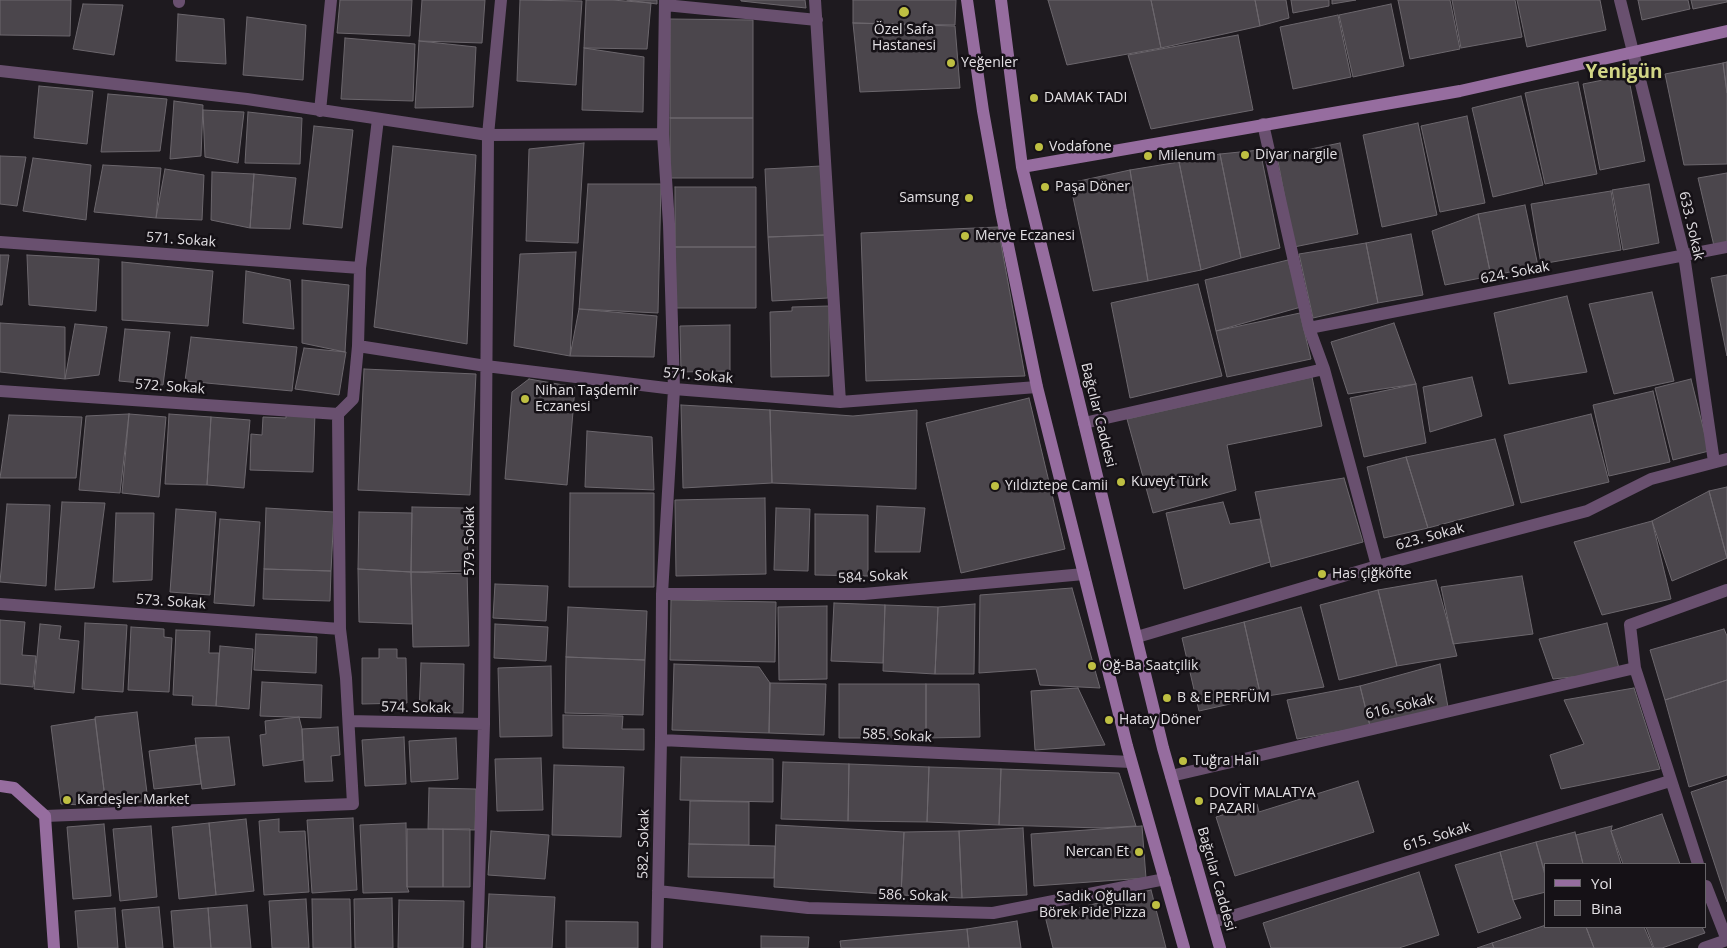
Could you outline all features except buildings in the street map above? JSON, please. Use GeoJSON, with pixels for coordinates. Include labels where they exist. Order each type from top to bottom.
{"type":"FeatureCollection","features":[{"type":"Feature","properties":{"kind":"main road"},"geometry":{"type":"LineString","coordinates":[[967,0],[997,192],[1037,387],[1131,762],[1184,948]]}},
{"type":"Feature","properties":{"kind":"main road","name":"Bağcılar Caddesi"},"geometry":{"type":"LineString","coordinates":[[1001,0],[1022,167],[1171,776],[1220,948]]}},
{"type":"Feature","properties":{"kind":"main road"},"geometry":{"type":"LineString","coordinates":[[1022,167],[1460,91],[1727,31]]}},
{"type":"Feature","properties":{"kind":"main road"},"geometry":{"type":"LineString","coordinates":[[0,786],[14,788],[45,816],[54,948]]}},
{"type":"Feature","properties":{"kind":"street"},"geometry":{"type":"LineString","coordinates":[[320,111],[331,0]]}},
{"type":"Feature","properties":{"kind":"street","name":"579. Sokak"},"geometry":{"type":"LineString","coordinates":[[477,948],[484,724],[488,135],[501,0]]}},
{"type":"Feature","properties":{"kind":"street"},"geometry":{"type":"LineString","coordinates":[[816,0],[840,402]]}},
{"type":"Feature","properties":{"kind":"street","name":"633. Sokak"},"geometry":{"type":"LineString","coordinates":[[1620,0],[1684,255],[1714,462]]}},
{"type":"Feature","properties":{"kind":"street"},"geometry":{"type":"LineString","coordinates":[[665,3],[817,20]]}},
{"type":"Feature","properties":{"kind":"street","name":"582. Sokak"},"geometry":{"type":"LineString","coordinates":[[657,948],[662,594],[674,389],[669,224],[662,134],[665,3]]}},
{"type":"Feature","properties":{"kind":"street"},"geometry":{"type":"LineString","coordinates":[[0,71],[248,99],[488,135],[662,134]]}},
{"type":"Feature","properties":{"kind":"street"},"geometry":{"type":"LineString","coordinates":[[45,816],[353,804],[340,629],[338,414],[353,399],[358,346],[360,268],[378,119]]}},
{"type":"Feature","properties":{"kind":"street"},"geometry":{"type":"LineString","coordinates":[[1263,124],[1310,328],[1324,369],[1377,566]]}},
{"type":"Feature","properties":{"kind":"street","name":"571. Sokak"},"geometry":{"type":"LineString","coordinates":[[0,242],[360,268]]}},
{"type":"Feature","properties":{"kind":"street","name":"624. Sokak"},"geometry":{"type":"LineString","coordinates":[[1310,328],[1727,247]]}},
{"type":"Feature","properties":{"kind":"street","name":"571. Sokak"},"geometry":{"type":"LineString","coordinates":[[358,346],[486,366],[674,389],[840,402],[1037,387]]}},
{"type":"Feature","properties":{"kind":"street"},"geometry":{"type":"LineString","coordinates":[[1084,423],[1324,369]]}},
{"type":"Feature","properties":{"kind":"street","name":"572. Sokak"},"geometry":{"type":"LineString","coordinates":[[0,391],[338,414]]}},
{"type":"Feature","properties":{"kind":"street","name":"623. Sokak"},"geometry":{"type":"LineString","coordinates":[[1137,637],[1377,566],[1587,512],[1651,479],[1727,459]]}},
{"type":"Feature","properties":{"kind":"street","name":"584. Sokak"},"geometry":{"type":"LineString","coordinates":[[662,594],[864,594],[1084,574]]}},
{"type":"Feature","properties":{"kind":"street"},"geometry":{"type":"LineString","coordinates":[[1698,863],[1635,668],[1630,625],[1727,590]]}},
{"type":"Feature","properties":{"kind":"street","name":"573. Sokak"},"geometry":{"type":"LineString","coordinates":[[0,604],[340,629]]}},
{"type":"Feature","properties":{"kind":"street","name":"616. Sokak"},"geometry":{"type":"LineString","coordinates":[[1171,776],[1635,668]]}},
{"type":"Feature","properties":{"kind":"street","name":"574. Sokak"},"geometry":{"type":"LineString","coordinates":[[348,721],[484,724]]}},
{"type":"Feature","properties":{"kind":"street","name":"585. Sokak"},"geometry":{"type":"LineString","coordinates":[[661,740],[1131,762]]}},
{"type":"Feature","properties":{"kind":"street","name":"615. Sokak"},"geometry":{"type":"LineString","coordinates":[[1213,922],[1670,781]]}},
{"type":"Feature","properties":{"kind":"street","name":"586. Sokak"},"geometry":{"type":"LineString","coordinates":[[658,891],[808,908],[992,913],[1165,879]]}},
{"type":"Feature","properties":{"kind":"street"},"geometry":{"type":"LineString","coordinates":[[1704,948],[1727,940],[1707,889]]}},
{"type":"Feature","properties":{"kind":"place","name":"Özel Safa Hastanesi"},"geometry":{"type":"Point","coordinates":[904,12]}},
{"type":"Feature","properties":{"kind":"place","name":"Yeğenler"},"geometry":{"type":"Point","coordinates":[951,63]}},
{"type":"Feature","properties":{"kind":"place","name":"DAMAK TADI"},"geometry":{"type":"Point","coordinates":[1034,98]}},
{"type":"Feature","properties":{"kind":"place","name":"Vodafone"},"geometry":{"type":"Point","coordinates":[1039,147]}},
{"type":"Feature","properties":{"kind":"place","name":"Diyar nargile"},"geometry":{"type":"Point","coordinates":[1245,155]}},
{"type":"Feature","properties":{"kind":"place","name":"Milenum"},"geometry":{"type":"Point","coordinates":[1148,156]}},
{"type":"Feature","properties":{"kind":"place","name":"Paşa Döner"},"geometry":{"type":"Point","coordinates":[1045,187]}},
{"type":"Feature","properties":{"kind":"place","name":"Samsung"},"geometry":{"type":"Point","coordinates":[969,198]}},
{"type":"Feature","properties":{"kind":"place","name":"Merve Eczanesi"},"geometry":{"type":"Point","coordinates":[965,236]}},
{"type":"Feature","properties":{"kind":"place","name":"Nihan Taşdemir Eczanesi"},"geometry":{"type":"Point","coordinates":[525,399]}},
{"type":"Feature","properties":{"kind":"place","name":"Kuveyt Türk"},"geometry":{"type":"Point","coordinates":[1121,482]}},
{"type":"Feature","properties":{"kind":"place","name":"Yıldıztepe Camii"},"geometry":{"type":"Point","coordinates":[995,486]}},
{"type":"Feature","properties":{"kind":"place","name":"Has çiğköfte"},"geometry":{"type":"Point","coordinates":[1322,574]}},
{"type":"Feature","properties":{"kind":"place","name":"Oğ-Ba Saatçilik"},"geometry":{"type":"Point","coordinates":[1092,666]}},
{"type":"Feature","properties":{"kind":"place","name":"B & E PERFÜM"},"geometry":{"type":"Point","coordinates":[1167,698]}},
{"type":"Feature","properties":{"kind":"place","name":"Hatay Döner"},"geometry":{"type":"Point","coordinates":[1109,720]}},
{"type":"Feature","properties":{"kind":"place","name":"Tuğra Halı"},"geometry":{"type":"Point","coordinates":[1183,761]}},
{"type":"Feature","properties":{"kind":"place","name":"Kardeşler Market"},"geometry":{"type":"Point","coordinates":[67,800]}},
{"type":"Feature","properties":{"kind":"place","name":"DOVİT MALATYA PAZARI"},"geometry":{"type":"Point","coordinates":[1199,801]}},
{"type":"Feature","properties":{"kind":"place","name":"Nercan Et"},"geometry":{"type":"Point","coordinates":[1139,852]}},
{"type":"Feature","properties":{"kind":"place","name":"Sadık Oğulları Börek Pide Pizza"},"geometry":{"type":"Point","coordinates":[1156,905]}},
{"type":"Feature","properties":{"kind":"district","name":"Yenigün"},"geometry":{"type":"Point","coordinates":[1624,73]}}]}
